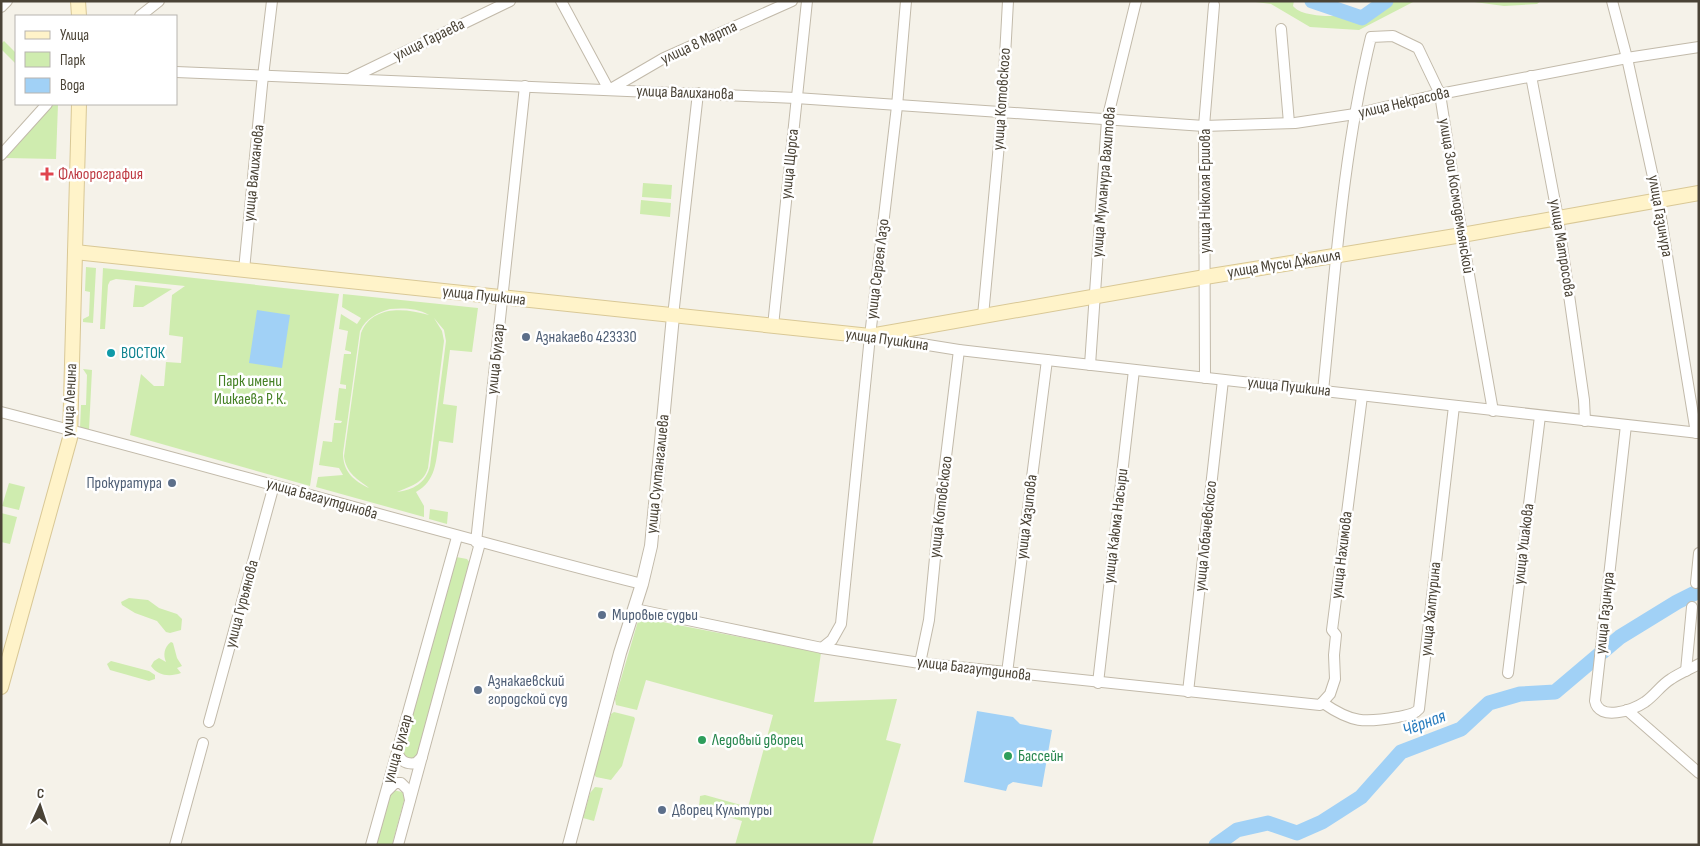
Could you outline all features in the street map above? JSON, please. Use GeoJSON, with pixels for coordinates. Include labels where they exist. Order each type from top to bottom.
{"type":"FeatureCollection","features":[{"type":"Feature","properties":{"kind":"main road","name":"улица Ленина"},"geometry":{"type":"LineString","coordinates":[[1,687],[71,429],[79,105]]}},
{"type":"Feature","properties":{"kind":"main road","name":"улица Мусы Джалиля"},"geometry":{"type":"LineString","coordinates":[[870,336],[1205,276],[1462,235],[1699,192]]}},
{"type":"Feature","properties":{"kind":"main road","name":"улица Пушкина"},"geometry":{"type":"LineString","coordinates":[[75,252],[870,336]]}},
{"type":"Feature","properties":{"kind":"street"},"geometry":{"type":"LineString","coordinates":[[1,7],[7,1]]}},
{"type":"Feature","properties":{"kind":"street"},"geometry":{"type":"LineString","coordinates":[[141,15],[159,1]]}},
{"type":"Feature","properties":{"kind":"street","name":"улица Валиханова"},"geometry":{"type":"LineString","coordinates":[[244,270],[272,1]]}},
{"type":"Feature","properties":{"kind":"street","name":"улица Гараева"},"geometry":{"type":"LineString","coordinates":[[348,79],[510,1]]}},
{"type":"Feature","properties":{"kind":"street"},"geometry":{"type":"LineString","coordinates":[[561,1],[609,90]]}},
{"type":"Feature","properties":{"kind":"street","name":"улица 8 Марта"},"geometry":{"type":"LineString","coordinates":[[609,90],[664,58],[792,1]]}},
{"type":"Feature","properties":{"kind":"street","name":"улица Щорса"},"geometry":{"type":"LineString","coordinates":[[773,326],[807,1]]}},
{"type":"Feature","properties":{"kind":"street","name":"улица Сергея Лазо"},"geometry":{"type":"LineString","coordinates":[[822,648],[832,640],[841,624],[870,336],[897,106],[906,1]]}},
{"type":"Feature","properties":{"kind":"street","name":"улица Котовского"},"geometry":{"type":"LineString","coordinates":[[983,316],[1002,112],[1008,1]]}},
{"type":"Feature","properties":{"kind":"street","name":"улица Мулланура Вахитова"},"geometry":{"type":"LineString","coordinates":[[1090,365],[1107,120],[1136,1]]}},
{"type":"Feature","properties":{"kind":"street","name":"улица Газинура"},"geometry":{"type":"LineString","coordinates":[[1612,1],[1627,58],[1658,200],[1697,433]]}},
{"type":"Feature","properties":{"kind":"street","name":"улица Николая Ершова"},"geometry":{"type":"LineString","coordinates":[[1205,378],[1204,126],[1214,5]]}},
{"type":"Feature","properties":{"kind":"street"},"geometry":{"type":"LineString","coordinates":[[1281,29],[1289,123]]}},
{"type":"Feature","properties":{"kind":"street","name":"улица Зои Космодемьянской"},"geometry":{"type":"LineString","coordinates":[[1355,114],[1371,36],[1393,36],[1418,48],[1440,94],[1462,235],[1493,411]]}},
{"type":"Feature","properties":{"kind":"street","name":"улица Некрасова"},"geometry":{"type":"LineString","coordinates":[[1107,120],[1204,126],[1289,123],[1355,114],[1440,94],[1531,76],[1699,47]]}},
{"type":"Feature","properties":{"kind":"street","name":"улица Валиханова"},"geometry":{"type":"LineString","coordinates":[[178,72],[796,98],[1107,120]]}},
{"type":"Feature","properties":{"kind":"street","name":"улица Матросова"},"geometry":{"type":"LineString","coordinates":[[1531,76],[1558,218],[1584,400],[1585,421]]}},
{"type":"Feature","properties":{"kind":"street","name":"улица Булгар"},"geometry":{"type":"LineString","coordinates":[[398,845],[478,542],[525,86]]}},
{"type":"Feature","properties":{"kind":"street","name":"улица Султангалиева"},"geometry":{"type":"LineString","coordinates":[[569,845],[620,653],[635,609],[651,546],[673,316],[698,93]]}},
{"type":"Feature","properties":{"kind":"street"},"geometry":{"type":"LineString","coordinates":[[1,155],[46,105]]}},
{"type":"Feature","properties":{"kind":"street"},"geometry":{"type":"LineString","coordinates":[[1323,391],[1336,256],[1355,114]]}},
{"type":"Feature","properties":{"kind":"street","name":"улица Пушкина"},"geometry":{"type":"LineString","coordinates":[[870,336],[959,350],[1697,433]]}},
{"type":"Feature","properties":{"kind":"street","name":"улица Котовского"},"geometry":{"type":"LineString","coordinates":[[920,663],[929,620],[959,350]]}},
{"type":"Feature","properties":{"kind":"street","name":"улица Хазипова"},"geometry":{"type":"LineString","coordinates":[[1007,673],[1047,360]]}},
{"type":"Feature","properties":{"kind":"street","name":"улица Каюма Насыри"},"geometry":{"type":"LineString","coordinates":[[1098,683],[1134,370]]}},
{"type":"Feature","properties":{"kind":"street","name":"улица Лобачевского"},"geometry":{"type":"LineString","coordinates":[[1188,692],[1223,380]]}},
{"type":"Feature","properties":{"kind":"street","name":"улица Нахимова"},"geometry":{"type":"LineString","coordinates":[[1320,704],[1330,694],[1336,676],[1334,655],[1336,635],[1332,630],[1362,396]]}},
{"type":"Feature","properties":{"kind":"street","name":"улица Халтурина"},"geometry":{"type":"LineString","coordinates":[[1320,704],[1345,717],[1366,721],[1376,721],[1411,714],[1419,709],[1454,406]]}},
{"type":"Feature","properties":{"kind":"street","name":"улица Багаутдинова"},"geometry":{"type":"LineString","coordinates":[[1,412],[71,429],[457,537],[642,584]]}},
{"type":"Feature","properties":{"kind":"street","name":"улица Ушакова"},"geometry":{"type":"LineString","coordinates":[[1508,673],[1540,416]]}},
{"type":"Feature","properties":{"kind":"street","name":"улица Газинура"},"geometry":{"type":"LineString","coordinates":[[1626,425],[1595,704],[1600,711],[1612,713],[1627,710]]}},
{"type":"Feature","properties":{"kind":"street","name":"улица Гурьянова"},"geometry":{"type":"LineString","coordinates":[[209,722],[274,485]]}},
{"type":"Feature","properties":{"kind":"street","name":"улица Булгар"},"geometry":{"type":"LineString","coordinates":[[371,845],[457,537]]}},
{"type":"Feature","properties":{"kind":"street"},"geometry":{"type":"LineString","coordinates":[[1696,583],[1699,553]]}},
{"type":"Feature","properties":{"kind":"street"},"geometry":{"type":"LineString","coordinates":[[1686,670],[1692,608]]}},
{"type":"Feature","properties":{"kind":"street","name":"улица Багаутдинова"},"geometry":{"type":"LineString","coordinates":[[635,609],[822,648],[920,663],[1098,683],[1320,704]]}},
{"type":"Feature","properties":{"kind":"street"},"geometry":{"type":"LineString","coordinates":[[1699,664],[1668,681],[1645,702],[1627,710],[1699,773]]}},
{"type":"Feature","properties":{"kind":"street"},"geometry":{"type":"LineString","coordinates":[[175,845],[203,743]]}},
{"type":"Feature","properties":{"kind":"street"},"geometry":{"type":"LineString","coordinates":[[397,750],[404,762],[413,764],[422,757]]}},
{"type":"Feature","properties":{"kind":"street"},"geometry":{"type":"LineString","coordinates":[[385,794],[392,785],[401,783],[408,790],[410,801]]}},
{"type":"Feature","properties":{"kind":"green space"},"geometry":{"type":"Polygon","coordinates":[[[1248,1],[1294,1],[1293,6],[1306,13],[1335,16],[1360,13],[1384,1],[1415,1],[1359,30],[1310,27],[1271,4],[1248,1]]]}},
{"type":"Feature","properties":{"kind":"green space"},"geometry":{"type":"Polygon","coordinates":[[[1467,1],[1541,1],[1537,4],[1504,6],[1467,1]]]}},
{"type":"Feature","properties":{"kind":"green space"},"geometry":{"type":"Polygon","coordinates":[[[4,41],[15,52],[15,63],[1,49],[1,44],[4,41]]]}},
{"type":"Feature","properties":{"kind":"green space"},"geometry":{"type":"Polygon","coordinates":[[[53,105],[58,105],[56,159],[6,158],[53,105]]]}},
{"type":"Feature","properties":{"kind":"green space"},"geometry":{"type":"Polygon","coordinates":[[[643,183],[672,185],[671,199],[642,197],[643,183]]]}},
{"type":"Feature","properties":{"kind":"green space"},"geometry":{"type":"Polygon","coordinates":[[[641,200],[671,203],[670,217],[640,214],[641,200]]]}},
{"type":"Feature","properties":{"kind":"green space"},"geometry":{"type":"Polygon","coordinates":[[[86,267],[96,268],[93,323],[83,322],[83,319],[89,316],[90,292],[85,291],[86,267]]]}},
{"type":"Feature","properties":{"kind":"green space","name":"Парк имени Ишкаева Р. К."},"geometry":{"type":"Polygon","coordinates":[[[103,268],[339,294],[310,486],[130,435],[141,374],[154,386],[164,386],[166,362],[181,363],[183,337],[169,335],[172,295],[185,286],[116,279],[110,281],[108,285],[105,329],[100,329],[103,268]]]}},
{"type":"Feature","properties":{"kind":"green space"},"geometry":{"type":"Polygon","coordinates":[[[135,285],[172,289],[143,307],[133,307],[135,285]]]}},
{"type":"Feature","properties":{"kind":"green space"},"geometry":{"type":"Polygon","coordinates":[[[343,294],[478,308],[472,352],[450,350],[443,404],[457,406],[453,443],[439,441],[434,470],[428,482],[416,492],[424,506],[424,517],[316,487],[318,477],[343,475],[339,468],[319,465],[323,441],[332,442],[334,423],[341,423],[342,421],[335,420],[339,388],[346,389],[346,385],[340,384],[344,354],[351,354],[351,352],[345,350],[348,331],[339,329],[341,314],[357,324],[361,318],[342,307],[343,294]],[[390,309],[381,312],[372,317],[360,331],[343,453],[347,471],[354,479],[369,488],[350,472],[344,456],[361,333],[373,317],[381,313],[400,310],[429,315],[410,309],[390,309]],[[434,318],[442,331],[444,341],[428,468],[423,478],[397,492],[418,485],[425,477],[430,466],[446,341],[444,330],[434,318]]]}},
{"type":"Feature","properties":{"kind":"green space"},"geometry":{"type":"Polygon","coordinates":[[[83,369],[92,370],[89,430],[80,428],[81,405],[86,405],[87,375],[83,369]]]}},
{"type":"Feature","properties":{"kind":"green space"},"geometry":{"type":"Polygon","coordinates":[[[9,483],[25,487],[19,510],[2,506],[9,483]]]}},
{"type":"Feature","properties":{"kind":"green space"},"geometry":{"type":"Polygon","coordinates":[[[430,509],[448,512],[447,524],[429,519],[430,509]]]}},
{"type":"Feature","properties":{"kind":"green space"},"geometry":{"type":"Polygon","coordinates":[[[1,513],[17,517],[10,544],[1,542],[1,513]]]}},
{"type":"Feature","properties":{"kind":"green space"},"geometry":{"type":"Polygon","coordinates":[[[456,557],[467,559],[470,563],[416,759],[411,761],[402,754],[456,557]]]}},
{"type":"Feature","properties":{"kind":"green space"},"geometry":{"type":"Polygon","coordinates":[[[129,598],[148,600],[159,608],[177,614],[182,619],[181,630],[170,633],[166,632],[157,621],[135,613],[122,605],[121,602],[129,598]]]}},
{"type":"Feature","properties":{"kind":"green space"},"geometry":{"type":"Polygon","coordinates":[[[642,618],[821,653],[814,702],[897,699],[886,740],[901,744],[872,845],[735,845],[742,821],[702,809],[699,807],[700,796],[705,795],[748,807],[773,715],[646,680],[637,710],[616,705],[615,699],[638,621],[642,618]]]}},
{"type":"Feature","properties":{"kind":"green space"},"geometry":{"type":"Polygon","coordinates":[[[171,642],[182,666],[177,668],[181,673],[164,675],[157,672],[151,666],[159,658],[166,662],[165,651],[171,642]]]}},
{"type":"Feature","properties":{"kind":"green space"},"geometry":{"type":"Polygon","coordinates":[[[111,661],[149,671],[155,675],[155,679],[149,681],[110,670],[107,664],[111,661]]]}},
{"type":"Feature","properties":{"kind":"green space"},"geometry":{"type":"Polygon","coordinates":[[[614,712],[634,717],[635,719],[622,766],[611,780],[596,777],[594,774],[611,714],[614,712]]]}},
{"type":"Feature","properties":{"kind":"green space"},"geometry":{"type":"Polygon","coordinates":[[[595,787],[603,788],[594,821],[583,818],[590,793],[595,787]]]}},
{"type":"Feature","properties":{"kind":"green space"},"geometry":{"type":"Polygon","coordinates":[[[393,790],[402,792],[405,797],[392,845],[376,845],[390,792],[393,790]]]}},
{"type":"Feature","properties":{"kind":"water"},"geometry":{"type":"Polygon","coordinates":[[[257,310],[290,315],[282,368],[249,363],[257,310]]]}},
{"type":"Feature","properties":{"kind":"water","name":"Бассейн"},"geometry":{"type":"Polygon","coordinates":[[[977,711],[1013,717],[1020,724],[1052,730],[1042,787],[1013,782],[1008,785],[1006,791],[964,782],[977,711]]]}},
{"type":"Feature","properties":{"kind":"waterway"},"geometry":{"type":"LineString","coordinates":[[1312,1],[1362,18],[1386,1]]}},
{"type":"Feature","properties":{"kind":"waterway","name":"Чёрная"},"geometry":{"type":"LineString","coordinates":[[1216,845],[1237,830],[1268,823],[1297,833],[1322,822],[1361,797],[1401,752],[1461,729],[1489,703],[1520,694],[1555,692],[1620,637],[1677,602],[1699,591]]}},
{"type":"Feature","properties":{"kind":"place","name":"Флюорография"},"geometry":{"type":"Point","coordinates":[47,174]}},
{"type":"Feature","properties":{"kind":"place","name":"Азнакаево 423330"},"geometry":{"type":"Point","coordinates":[526,337]}},
{"type":"Feature","properties":{"kind":"place","name":"ВОСТОК"},"geometry":{"type":"Point","coordinates":[111,353]}},
{"type":"Feature","properties":{"kind":"place","name":"Прокуратура"},"geometry":{"type":"Point","coordinates":[172,483]}},
{"type":"Feature","properties":{"kind":"place","name":"Мировые судьи"},"geometry":{"type":"Point","coordinates":[602,615]}},
{"type":"Feature","properties":{"kind":"place","name":"Азнакаевский городской суд"},"geometry":{"type":"Point","coordinates":[478,690]}},
{"type":"Feature","properties":{"kind":"place","name":"Ледовый дворец"},"geometry":{"type":"Point","coordinates":[702,740]}},
{"type":"Feature","properties":{"kind":"place","name":"Бассейн"},"geometry":{"type":"Point","coordinates":[1008,756]}},
{"type":"Feature","properties":{"kind":"place","name":"Дворец Культуры"},"geometry":{"type":"Point","coordinates":[662,810]}}]}
